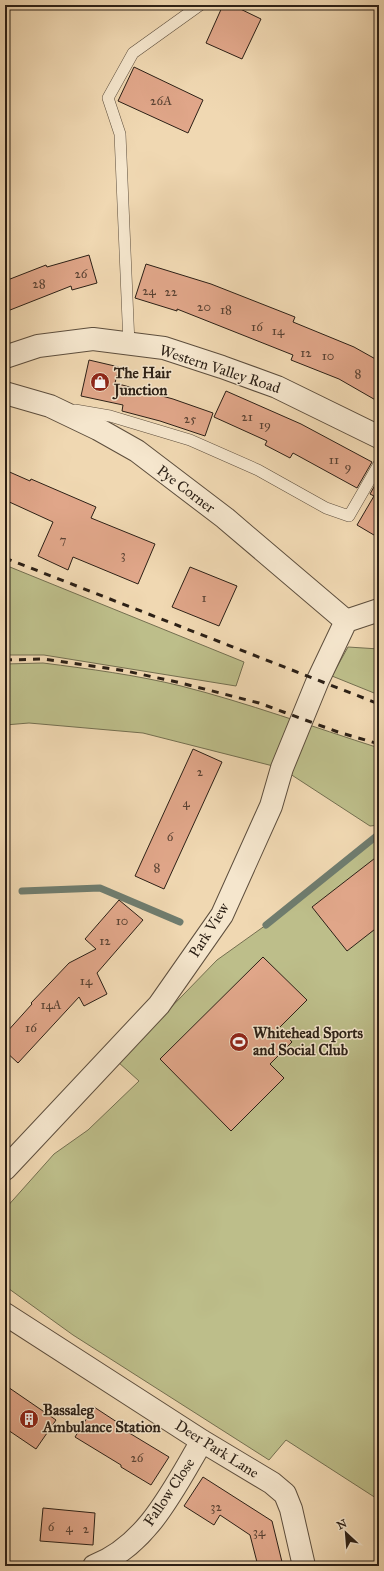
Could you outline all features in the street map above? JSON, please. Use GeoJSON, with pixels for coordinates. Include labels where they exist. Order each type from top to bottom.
{"type":"FeatureCollection","features":[{"type":"Feature","properties":{"kind":"street","name":"Western Valley Road"},"geometry":{"type":"LineString","coordinates":[[5,357],[38,346],[93,339],[164,348],[278,387],[379,437]]}},
{"type":"Feature","properties":{"kind":"street","name":"Pye Corner"},"geometry":{"type":"LineString","coordinates":[[5,393],[50,406],[98,429],[137,451],[225,518],[346,621]]}},
{"type":"Feature","properties":{"kind":"street"},"geometry":{"type":"LineString","coordinates":[[346,621],[379,610]]}},
{"type":"Feature","properties":{"kind":"street","name":"Park View"},"geometry":{"type":"LineString","coordinates":[[5,1169],[159,1005],[222,915],[271,806],[282,768],[318,680],[346,621]]}},
{"type":"Feature","properties":{"kind":"street","name":"Deer Park Lane"},"geometry":{"type":"LineString","coordinates":[[5,1314],[202,1441],[272,1483],[285,1494],[291,1509],[304,1566]]}},
{"type":"Feature","properties":{"kind":"street","name":"Fallow Close"},"geometry":{"type":"LineString","coordinates":[[94,1566],[125,1550],[158,1514],[202,1441]]}},
{"type":"Feature","properties":{"kind":"lane"},"geometry":{"type":"LineString","coordinates":[[129,344],[120,134],[108,98],[133,53],[200,5]]}},
{"type":"Feature","properties":{"kind":"lane"},"geometry":{"type":"LineString","coordinates":[[50,406],[110,416],[190,440],[258,470],[326,508],[349,516],[379,464]]}},
{"type":"Feature","properties":{"kind":"green space"},"geometry":{"type":"Polygon","coordinates":[[[5,565],[244,662],[236,686],[44,655],[5,655],[5,565]]]}},
{"type":"Feature","properties":{"kind":"green space"},"geometry":{"type":"Polygon","coordinates":[[[348,647],[379,649],[379,695],[332,676],[348,647]]]}},
{"type":"Feature","properties":{"kind":"green space"},"geometry":{"type":"Polygon","coordinates":[[[43,663],[130,675],[181,686],[256,708],[379,748],[379,825],[370,826],[281,768],[143,733],[29,723],[5,725],[5,664],[43,663]]]}},
{"type":"Feature","properties":{"kind":"green space"},"geometry":{"type":"Polygon","coordinates":[[[379,834],[379,1500],[286,1440],[269,1460],[73,1335],[5,1286],[5,1209],[54,1154],[88,1130],[139,1081],[118,1062],[217,960],[266,925],[379,834]]]}},
{"type":"Feature","properties":{"kind":"building"},"geometry":{"type":"Polygon","coordinates":[[[223,5],[232,5],[261,19],[242,59],[206,43],[223,5]]]}},
{"type":"Feature","properties":{"kind":"building"},"geometry":{"type":"Polygon","coordinates":[[[134,67],[203,100],[188,133],[118,101],[134,67]]]}},
{"type":"Feature","properties":{"kind":"building"},"geometry":{"type":"Polygon","coordinates":[[[89,255],[97,283],[72,290],[71,286],[5,312],[5,281],[46,265],[47,267],[89,255]]]}},
{"type":"Feature","properties":{"kind":"building"},"geometry":{"type":"Polygon","coordinates":[[[146,264],[211,284],[295,317],[293,322],[354,347],[379,361],[379,402],[339,379],[291,360],[293,355],[177,309],[177,311],[135,298],[146,264]]]}},
{"type":"Feature","properties":{"kind":"building"},"geometry":{"type":"Polygon","coordinates":[[[89,360],[119,367],[115,383],[173,399],[213,413],[205,436],[160,421],[122,411],[123,405],[81,396],[89,360]]]}},
{"type":"Feature","properties":{"kind":"building"},"geometry":{"type":"Polygon","coordinates":[[[226,391],[301,424],[372,462],[357,488],[293,453],[290,458],[265,445],[267,441],[214,417],[226,391]]]}},
{"type":"Feature","properties":{"kind":"building"},"geometry":{"type":"Polygon","coordinates":[[[5,470],[30,481],[31,479],[96,507],[91,518],[155,544],[138,584],[73,557],[68,570],[38,556],[53,522],[5,500],[5,470]]]}},
{"type":"Feature","properties":{"kind":"building"},"geometry":{"type":"Polygon","coordinates":[[[379,478],[379,538],[357,525],[374,496],[370,494],[379,478]]]}},
{"type":"Feature","properties":{"kind":"building"},"geometry":{"type":"Polygon","coordinates":[[[190,567],[237,586],[219,626],[172,607],[190,567]]]}},
{"type":"Feature","properties":{"kind":"building"},"geometry":{"type":"Polygon","coordinates":[[[193,749],[222,762],[164,889],[135,876],[193,749]]]}},
{"type":"Feature","properties":{"kind":"building"},"geometry":{"type":"Polygon","coordinates":[[[379,855],[379,926],[347,951],[312,907],[379,855]]]}},
{"type":"Feature","properties":{"kind":"building"},"geometry":{"type":"Polygon","coordinates":[[[119,900],[143,920],[97,973],[107,994],[84,1006],[79,997],[18,1063],[5,1051],[5,1034],[32,1004],[31,1003],[69,963],[96,949],[85,939],[119,900]]]}},
{"type":"Feature","properties":{"kind":"building"},"geometry":{"type":"Polygon","coordinates":[[[263,957],[307,1000],[279,1028],[292,1042],[270,1064],[284,1078],[231,1131],[160,1059],[263,957]]]}},
{"type":"Feature","properties":{"kind":"building","name":"Bassaleg Ambulance Station"},"geometry":{"type":"Polygon","coordinates":[[[5,1385],[56,1420],[36,1449],[5,1428],[5,1385]]]}},
{"type":"Feature","properties":{"kind":"building"},"geometry":{"type":"Polygon","coordinates":[[[94,1407],[123,1426],[121,1428],[169,1457],[151,1485],[75,1437],[94,1407]]]}},
{"type":"Feature","properties":{"kind":"building"},"geometry":{"type":"Polygon","coordinates":[[[203,1477],[272,1521],[283,1566],[258,1566],[250,1535],[220,1515],[214,1525],[184,1506],[203,1477]]]}},
{"type":"Feature","properties":{"kind":"building"},"geometry":{"type":"Polygon","coordinates":[[[43,1508],[95,1513],[93,1545],[40,1541],[43,1508]]]}},
{"type":"Feature","properties":{"kind":"waterway"},"geometry":{"type":"LineString","coordinates":[[266,925],[379,834]]}},
{"type":"Feature","properties":{"kind":"waterway"},"geometry":{"type":"LineString","coordinates":[[22,891],[100,888],[180,922]]}},
{"type":"Feature","properties":{"kind":"railway"},"geometry":{"type":"LineString","coordinates":[[5,558],[379,704]]}},
{"type":"Feature","properties":{"kind":"railway"},"geometry":{"type":"LineString","coordinates":[[5,660],[44,659],[126,671],[181,683],[259,703],[338,732],[379,744]]}},
{"type":"Feature","properties":{"kind":"place","name":"The Hair Junction"},"geometry":{"type":"Point","coordinates":[100,382]}},
{"type":"Feature","properties":{"kind":"place","name":"Whitehead Sports and Social Club"},"geometry":{"type":"Point","coordinates":[239,1042]}},
{"type":"Feature","properties":{"kind":"place","name":"Bassaleg Ambulance Station"},"geometry":{"type":"Point","coordinates":[29,1419]}}]}
